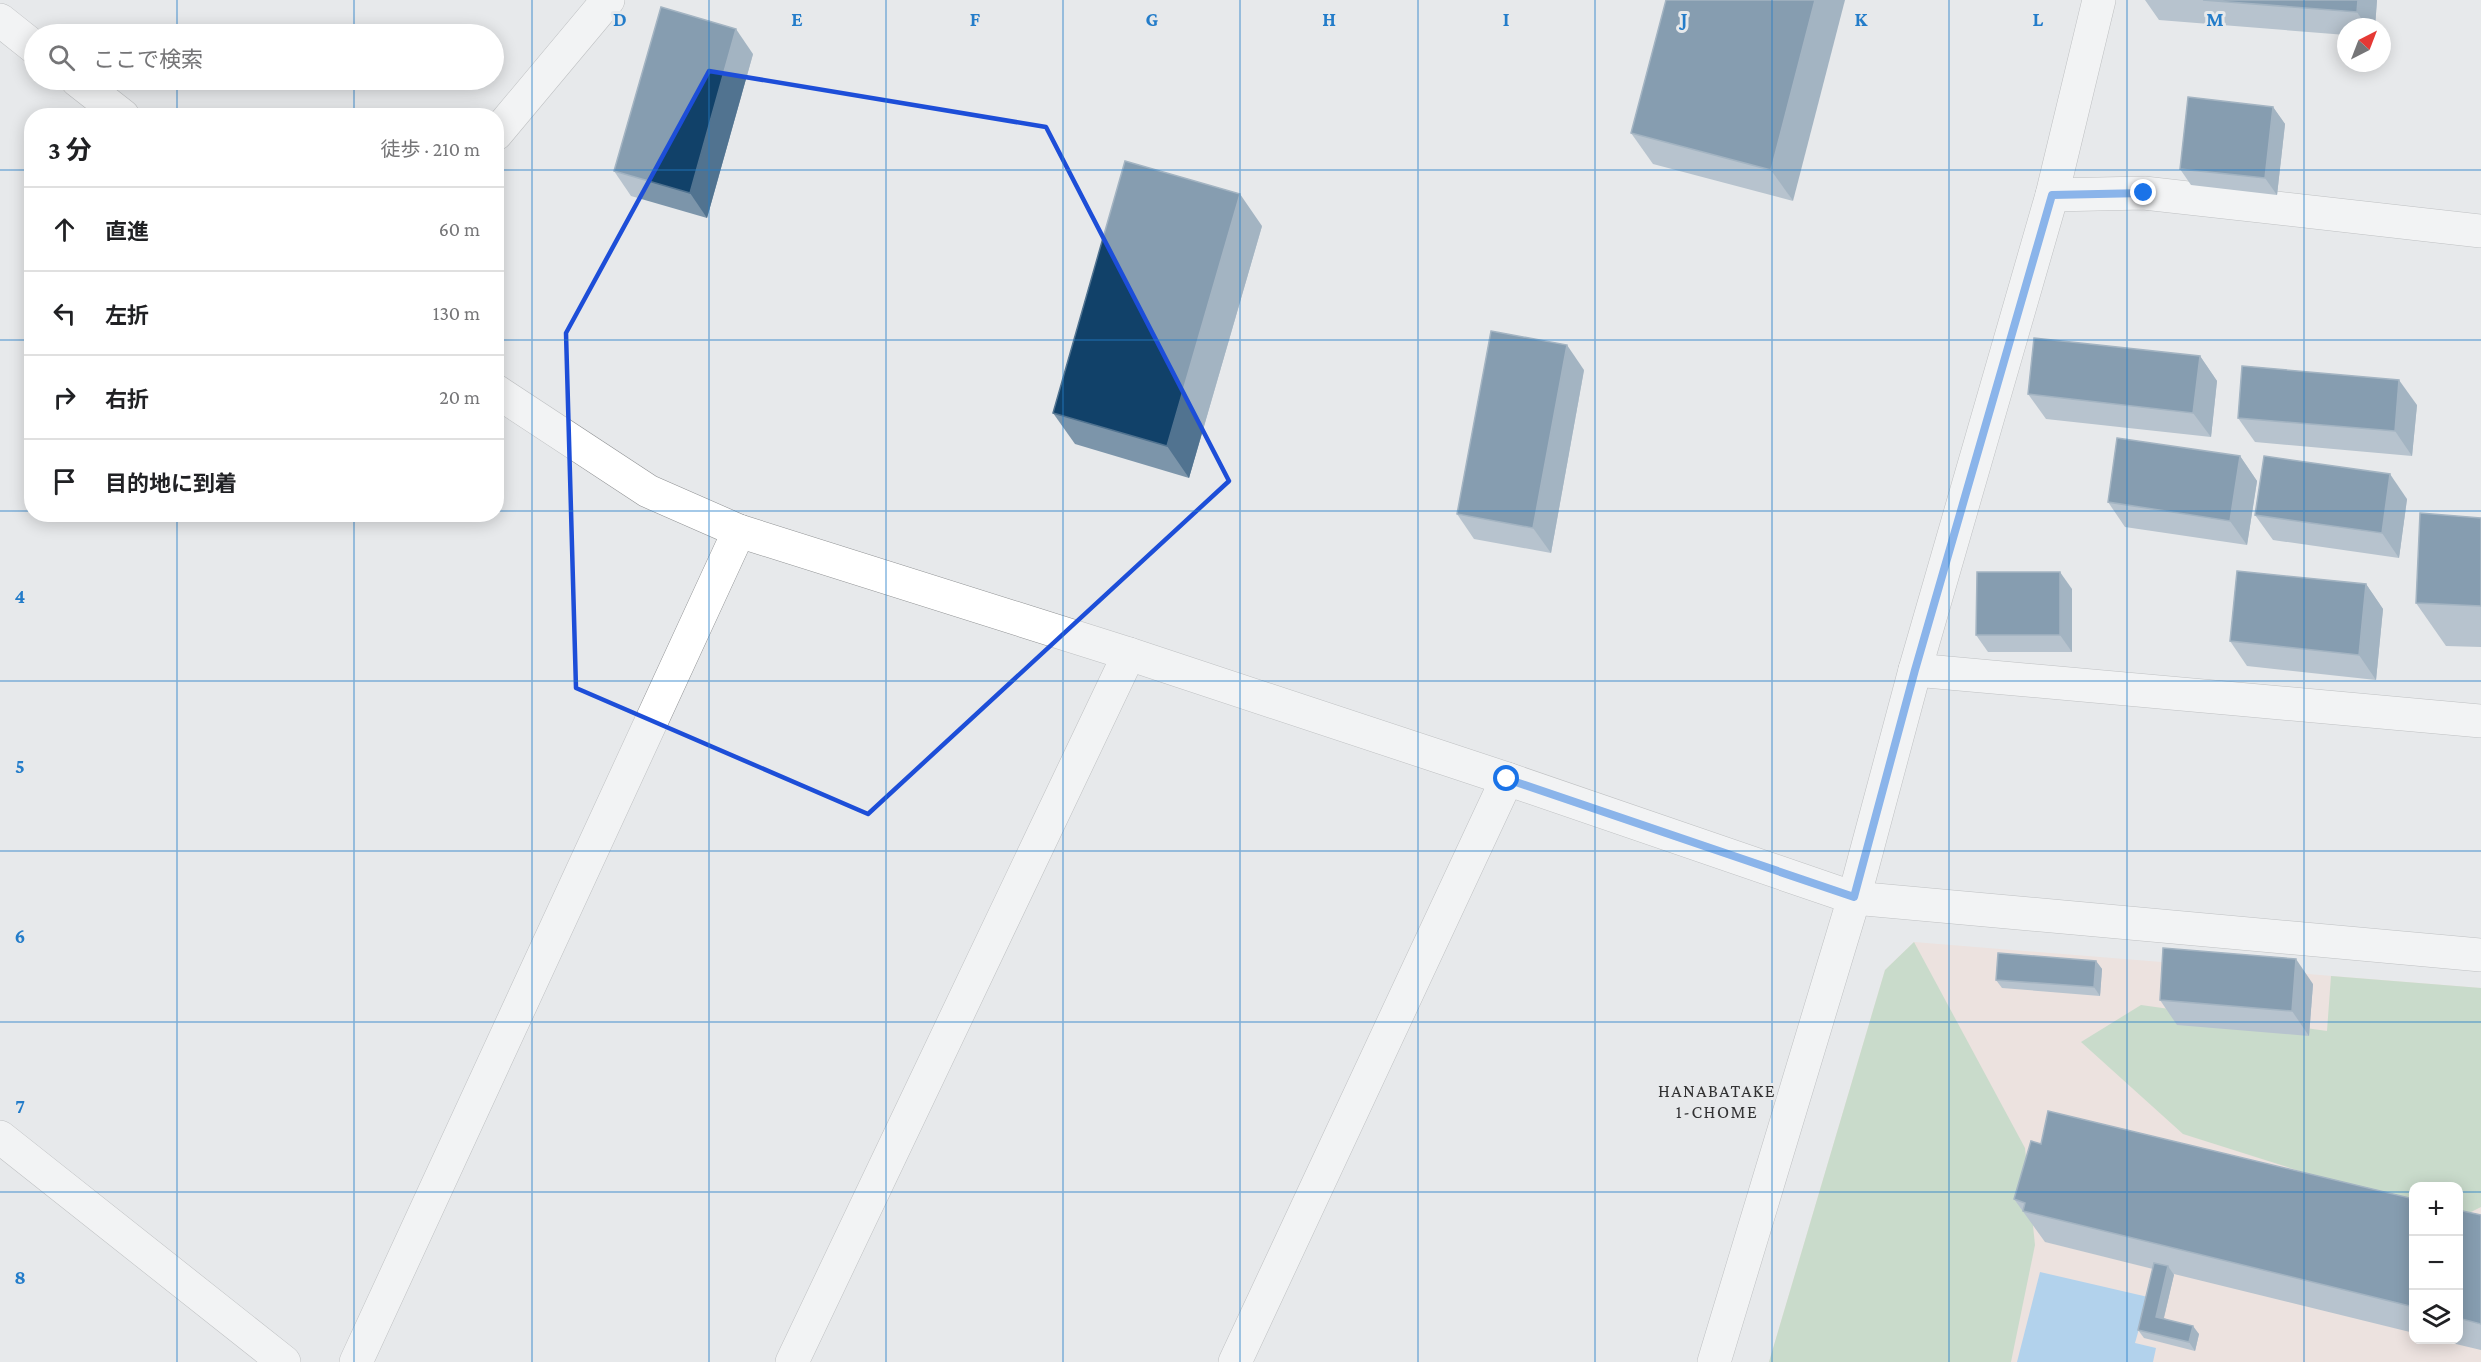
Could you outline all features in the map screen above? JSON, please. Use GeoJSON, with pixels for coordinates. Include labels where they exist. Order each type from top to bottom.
{"type":"FeatureCollection","features":[{"type":"Feature","properties":{"kind":"street"},"geometry":{"type":"LineString","coordinates":[[504,124],[608,0]]}},
{"type":"Feature","properties":{"kind":"street"},"geometry":{"type":"LineString","coordinates":[[1714,1362],[1854,897],[1915,670],[2052,195],[2099,0]]}},
{"type":"Feature","properties":{"kind":"street"},"geometry":{"type":"LineString","coordinates":[[0,20],[24,39]]}},
{"type":"Feature","properties":{"kind":"street"},"geometry":{"type":"LineString","coordinates":[[90,90],[113,108]]}},
{"type":"Feature","properties":{"kind":"street"},"geometry":{"type":"LineString","coordinates":[[2052,195],[2144,193],[2481,231]]}},
{"type":"Feature","properties":{"kind":"street"},"geometry":{"type":"LineString","coordinates":[[504,396],[648,491],[739,531],[1129,654],[1854,897],[2481,956]]}},
{"type":"Feature","properties":{"kind":"street"},"geometry":{"type":"LineString","coordinates":[[356,1362],[739,531]]}},
{"type":"Feature","properties":{"kind":"street"},"geometry":{"type":"LineString","coordinates":[[792,1362],[1129,654]]}},
{"type":"Feature","properties":{"kind":"street"},"geometry":{"type":"LineString","coordinates":[[1915,670],[2481,720]]}},
{"type":"Feature","properties":{"kind":"street"},"geometry":{"type":"LineString","coordinates":[[1235,1362],[1507,779]]}},
{"type":"Feature","properties":{"kind":"street"},"geometry":{"type":"LineString","coordinates":[[0,1137],[284,1362]]}},
{"type":"Feature","properties":{"kind":"highlighted area"},"geometry":{"type":"Polygon","coordinates":[[[709,71],[1046,127],[1229,481],[868,814],[576,688],[566,333],[709,71]]]}},
{"type":"Feature","properties":{"kind":"shaded area"},"geometry":{"type":"Polygon","coordinates":[[[1914,942],[2481,988],[2481,1362],[1769,1362],[1885,970],[1914,942]]]}},
{"type":"Feature","properties":{"kind":"green space"},"geometry":{"type":"Polygon","coordinates":[[[1914,942],[2025,1148],[2035,1245],[2011,1362],[1769,1362],[1885,970],[1914,942]]]}},
{"type":"Feature","properties":{"kind":"green space"},"geometry":{"type":"Polygon","coordinates":[[[2331,976],[2481,988],[2481,1207],[2463,1216],[2463,1182],[2409,1182],[2409,1206],[2183,1134],[2081,1042],[2141,1005],[2327,1031],[2331,976]]]}},
{"type":"Feature","properties":{"kind":"water"},"geometry":{"type":"Polygon","coordinates":[[[2040,1272],[2148,1297],[2135,1343],[2156,1348],[2153,1362],[2017,1362],[2040,1272]]]}},
{"type":"Feature","properties":{"kind":"building"},"geometry":{"type":"Polygon","coordinates":[[[1666,0],[1815,0],[1771,170],[1631,133],[1666,0]]]}},
{"type":"Feature","properties":{"kind":"building"},"geometry":{"type":"Polygon","coordinates":[[[2203,0],[2358,0],[2357,12],[2203,0]]]}},
{"type":"Feature","properties":{"kind":"building"},"geometry":{"type":"Polygon","coordinates":[[[661,7],[736,29],[690,193],[614,171],[661,7]]]}},
{"type":"Feature","properties":{"kind":"building"},"geometry":{"type":"Polygon","coordinates":[[[2188,97],[2273,107],[2265,178],[2180,169],[2188,97]]]}},
{"type":"Feature","properties":{"kind":"building"},"geometry":{"type":"Polygon","coordinates":[[[1125,161],[1240,194],[1167,446],[1053,413],[1125,161]]]}},
{"type":"Feature","properties":{"kind":"building"},"geometry":{"type":"Polygon","coordinates":[[[1491,331],[1567,345],[1533,528],[1457,514],[1491,331]]]}},
{"type":"Feature","properties":{"kind":"building"},"geometry":{"type":"Polygon","coordinates":[[[2034,338],[2200,356],[2193,413],[2028,394],[2034,338]]]}},
{"type":"Feature","properties":{"kind":"building"},"geometry":{"type":"Polygon","coordinates":[[[2242,366],[2399,380],[2395,431],[2238,418],[2242,366]]]}},
{"type":"Feature","properties":{"kind":"building"},"geometry":{"type":"Polygon","coordinates":[[[2117,438],[2240,456],[2230,521],[2108,502],[2117,438]]]}},
{"type":"Feature","properties":{"kind":"building"},"geometry":{"type":"Polygon","coordinates":[[[2264,456],[2390,474],[2382,533],[2255,515],[2264,456]]]}},
{"type":"Feature","properties":{"kind":"building"},"geometry":{"type":"Polygon","coordinates":[[[2420,513],[2481,518],[2481,606],[2416,603],[2420,513]]]}},
{"type":"Feature","properties":{"kind":"building"},"geometry":{"type":"Polygon","coordinates":[[[2237,571],[2366,584],[2359,655],[2230,641],[2237,571]]]}},
{"type":"Feature","properties":{"kind":"building"},"geometry":{"type":"Polygon","coordinates":[[[1977,572],[2060,572],[2060,635],[1976,635],[1977,572]]]}},
{"type":"Feature","properties":{"kind":"building"},"geometry":{"type":"Polygon","coordinates":[[[2163,948],[2296,959],[2292,1011],[2160,1000],[2163,948]]]}},
{"type":"Feature","properties":{"kind":"building"},"geometry":{"type":"Polygon","coordinates":[[[1998,953],[2096,961],[2094,987],[1996,980],[1998,953]]]}},
{"type":"Feature","properties":{"kind":"building"},"geometry":{"type":"Polygon","coordinates":[[[2048,1111],[2409,1198],[2409,1306],[2023,1211],[2025,1203],[2014,1199],[2031,1141],[2041,1144],[2048,1111]]]}},
{"type":"Feature","properties":{"kind":"building"},"geometry":{"type":"Polygon","coordinates":[[[2463,1211],[2481,1215],[2481,1324],[2463,1319],[2463,1211]]]}},
{"type":"Feature","properties":{"kind":"building"},"geometry":{"type":"Polygon","coordinates":[[[2154,1263],[2168,1266],[2156,1317],[2193,1326],[2189,1342],[2138,1330],[2154,1263]]]}},
{"type":"Feature","properties":{"kind":"district","name":"HANABATAKE 1-CHOME"},"geometry":{"type":"Point","coordinates":[1717,1101]}},
{"type":"Feature","properties":{"kind":"route"},"geometry":{"type":"LineString","coordinates":[[1507,779],[1854,897],[1915,670],[2052,195],[2144,193]]}}]}
